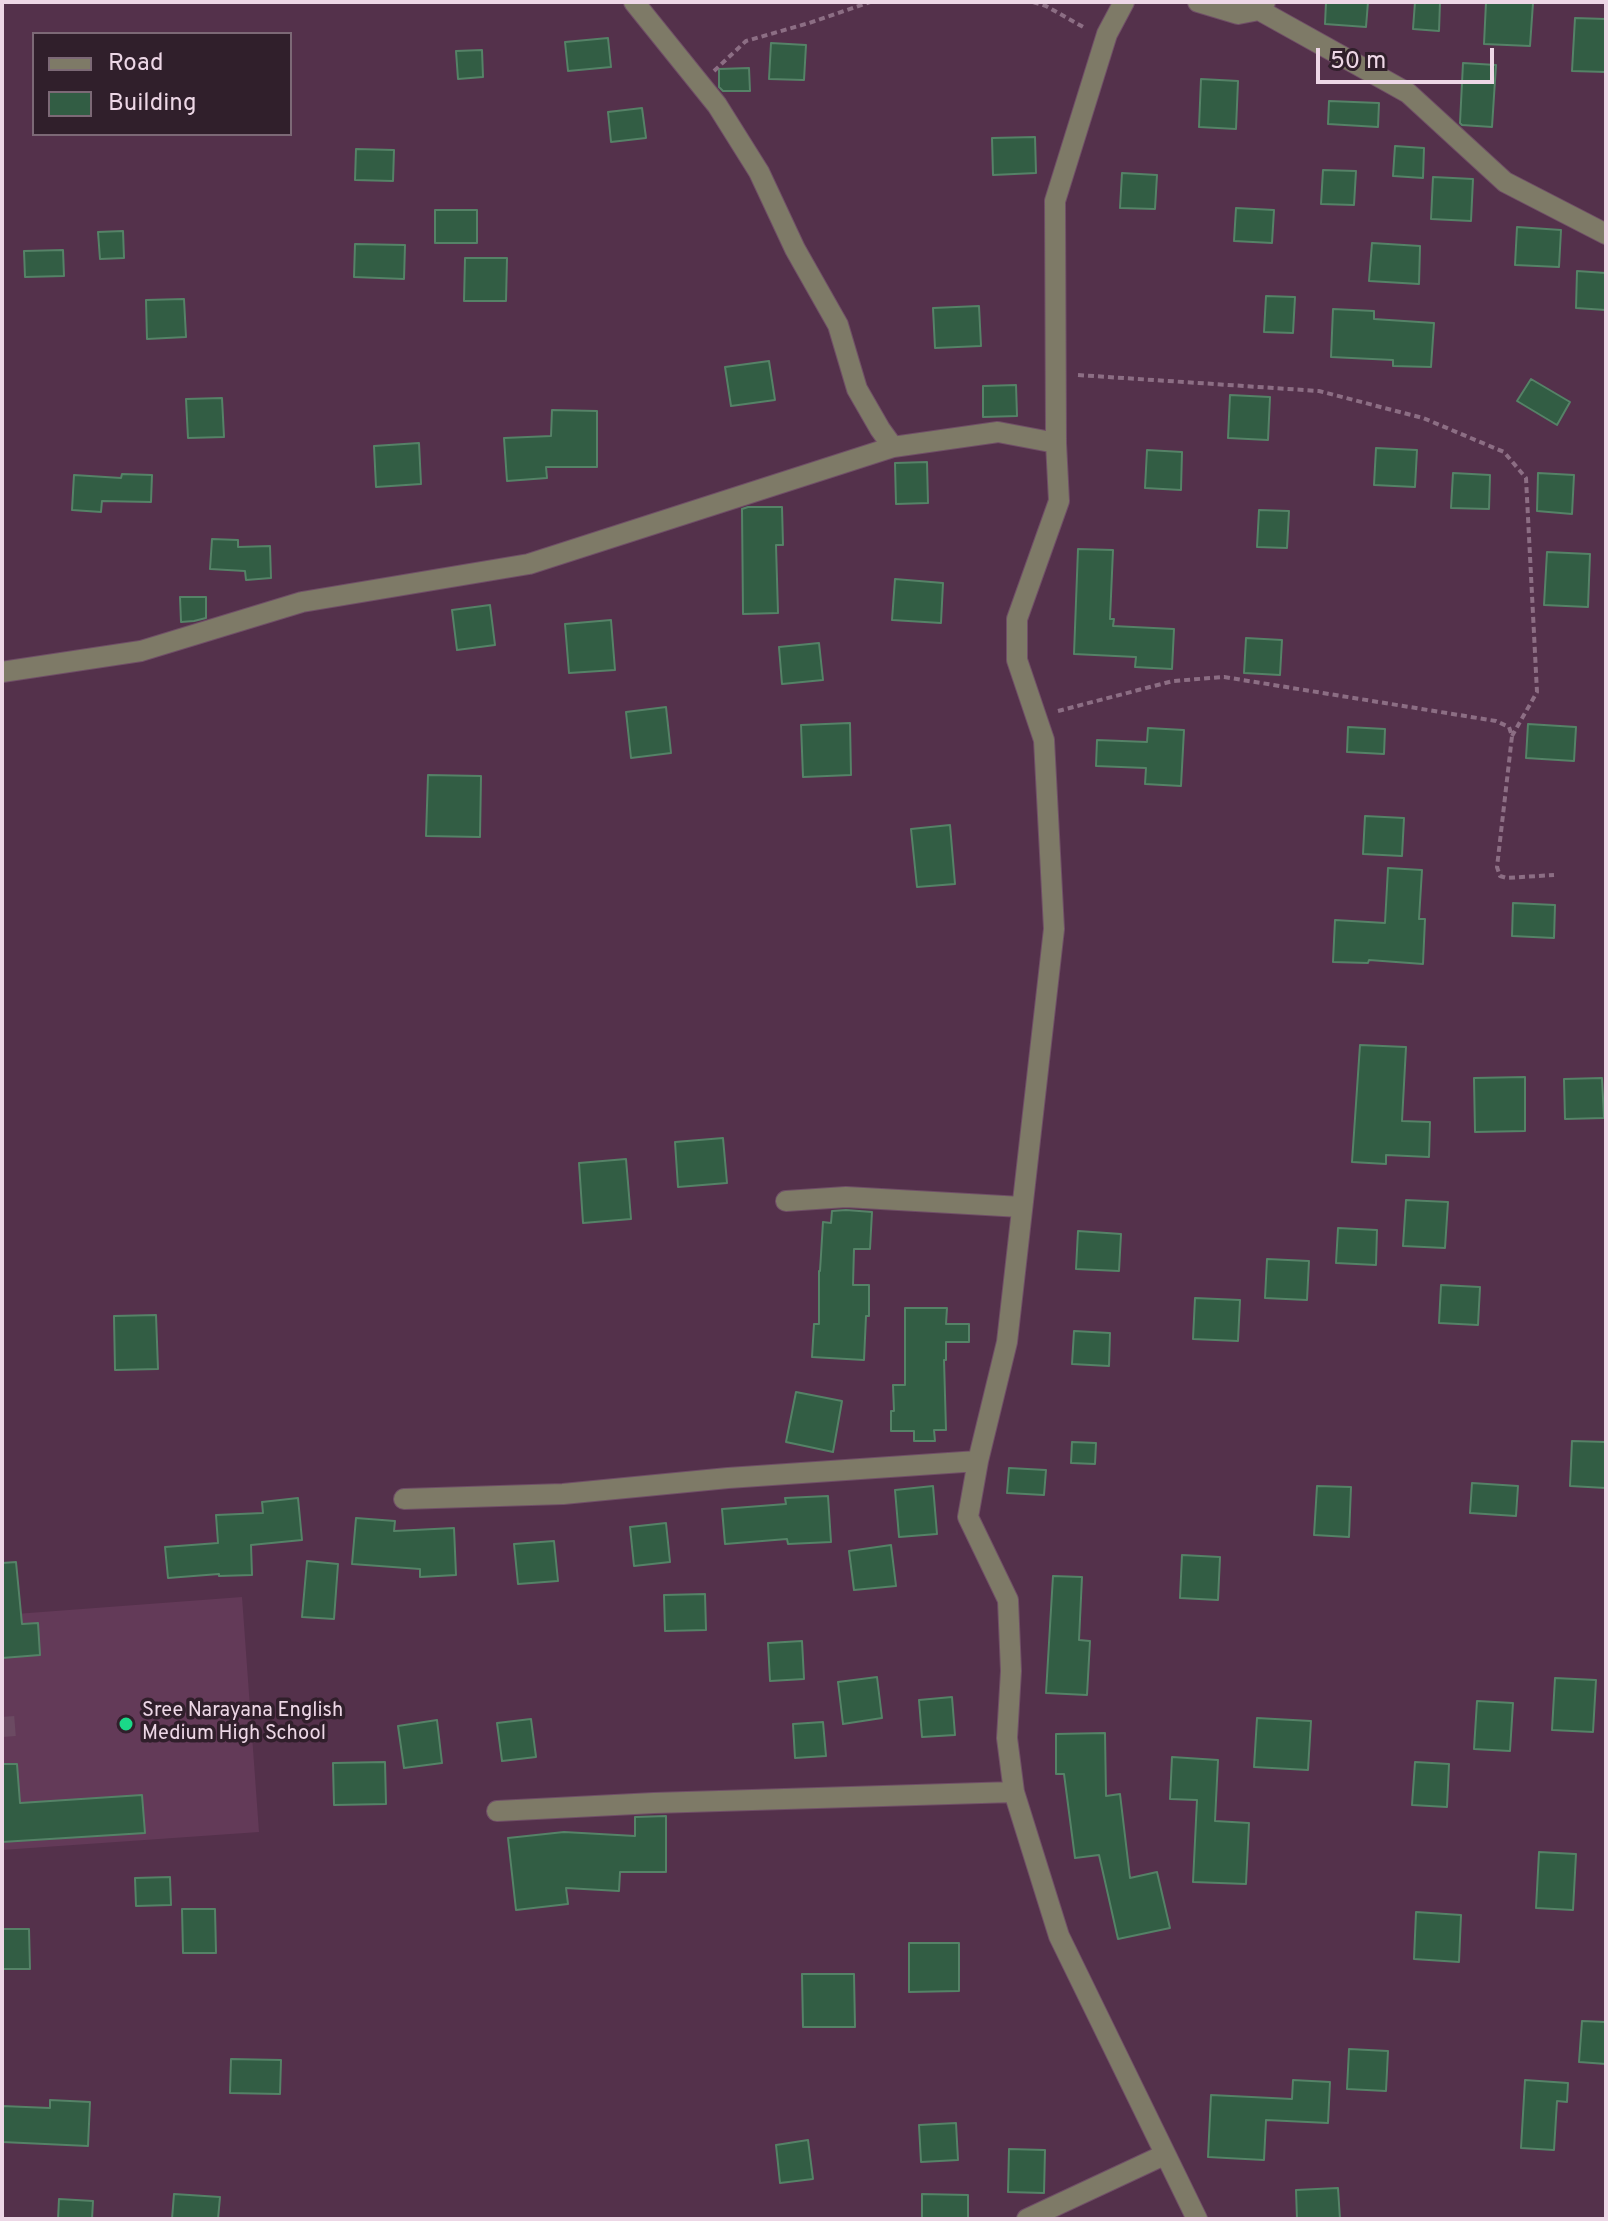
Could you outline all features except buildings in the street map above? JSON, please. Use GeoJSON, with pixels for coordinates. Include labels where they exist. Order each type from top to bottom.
{"type":"FeatureCollection","features":[{"type":"Feature","properties":{"kind":"street"},"geometry":{"type":"LineString","coordinates":[[634,2],[717,105],[759,172],[795,249],[838,325],[857,389],[893,447]]}},
{"type":"Feature","properties":{"kind":"street"},"geometry":{"type":"LineString","coordinates":[[1124,2],[1105,39],[1055,201],[1059,501],[1017,619],[1017,660],[1044,740],[1054,929],[1007,1342],[978,1461],[968,1517],[1008,1600],[1011,1671],[1007,1738],[1014,1792],[1059,1936],[1197,2219]]}},
{"type":"Feature","properties":{"kind":"street"},"geometry":{"type":"LineString","coordinates":[[1198,2],[1238,14],[1262,6],[1408,93],[1505,182],[1606,234]]}},
{"type":"Feature","properties":{"kind":"street"},"geometry":{"type":"LineString","coordinates":[[2,672],[141,651],[302,602],[529,564],[893,447],[998,432],[1056,443]]}},
{"type":"Feature","properties":{"kind":"street"},"geometry":{"type":"LineString","coordinates":[[786,1201],[846,1197],[1021,1207]]}},
{"type":"Feature","properties":{"kind":"street"},"geometry":{"type":"LineString","coordinates":[[404,1499],[563,1494],[728,1478],[978,1461]]}},
{"type":"Feature","properties":{"kind":"street"},"geometry":{"type":"LineString","coordinates":[[497,1811],[1014,1792]]}},
{"type":"Feature","properties":{"kind":"street"},"geometry":{"type":"LineString","coordinates":[[1027,2219],[1164,2155]]}},
{"type":"Feature","properties":{"kind":"path"},"geometry":{"type":"LineString","coordinates":[[700,84],[746,41],[870,2]]}},
{"type":"Feature","properties":{"kind":"path"},"geometry":{"type":"LineString","coordinates":[[1033,2],[1105,39]]}},
{"type":"Feature","properties":{"kind":"path"},"geometry":{"type":"LineString","coordinates":[[1055,374],[1319,391],[1423,418],[1504,452],[1526,478],[1537,692],[1512,736],[1497,867],[1500,876],[1507,878],[1554,875]]}},
{"type":"Feature","properties":{"kind":"path"},"geometry":{"type":"LineString","coordinates":[[1036,717],[1173,681],[1224,677],[1496,721],[1509,727],[1512,736]]}},
{"type":"Feature","properties":{"kind":"shaded area","name":"Sree Narayana English Medium High School"},"geometry":{"type":"Polygon","coordinates":[[[242,1597],[259,1832],[2,1850],[2,1615],[242,1597]]]}},
{"type":"Feature","properties":{"kind":"tunnel"},"geometry":{"type":"LineString","coordinates":[[2,1727],[15,1726]]}},
{"type":"Feature","properties":{"kind":"place","name":"Sree Narayana English Medium High School"},"geometry":{"type":"Point","coordinates":[126,1724]}}]}
